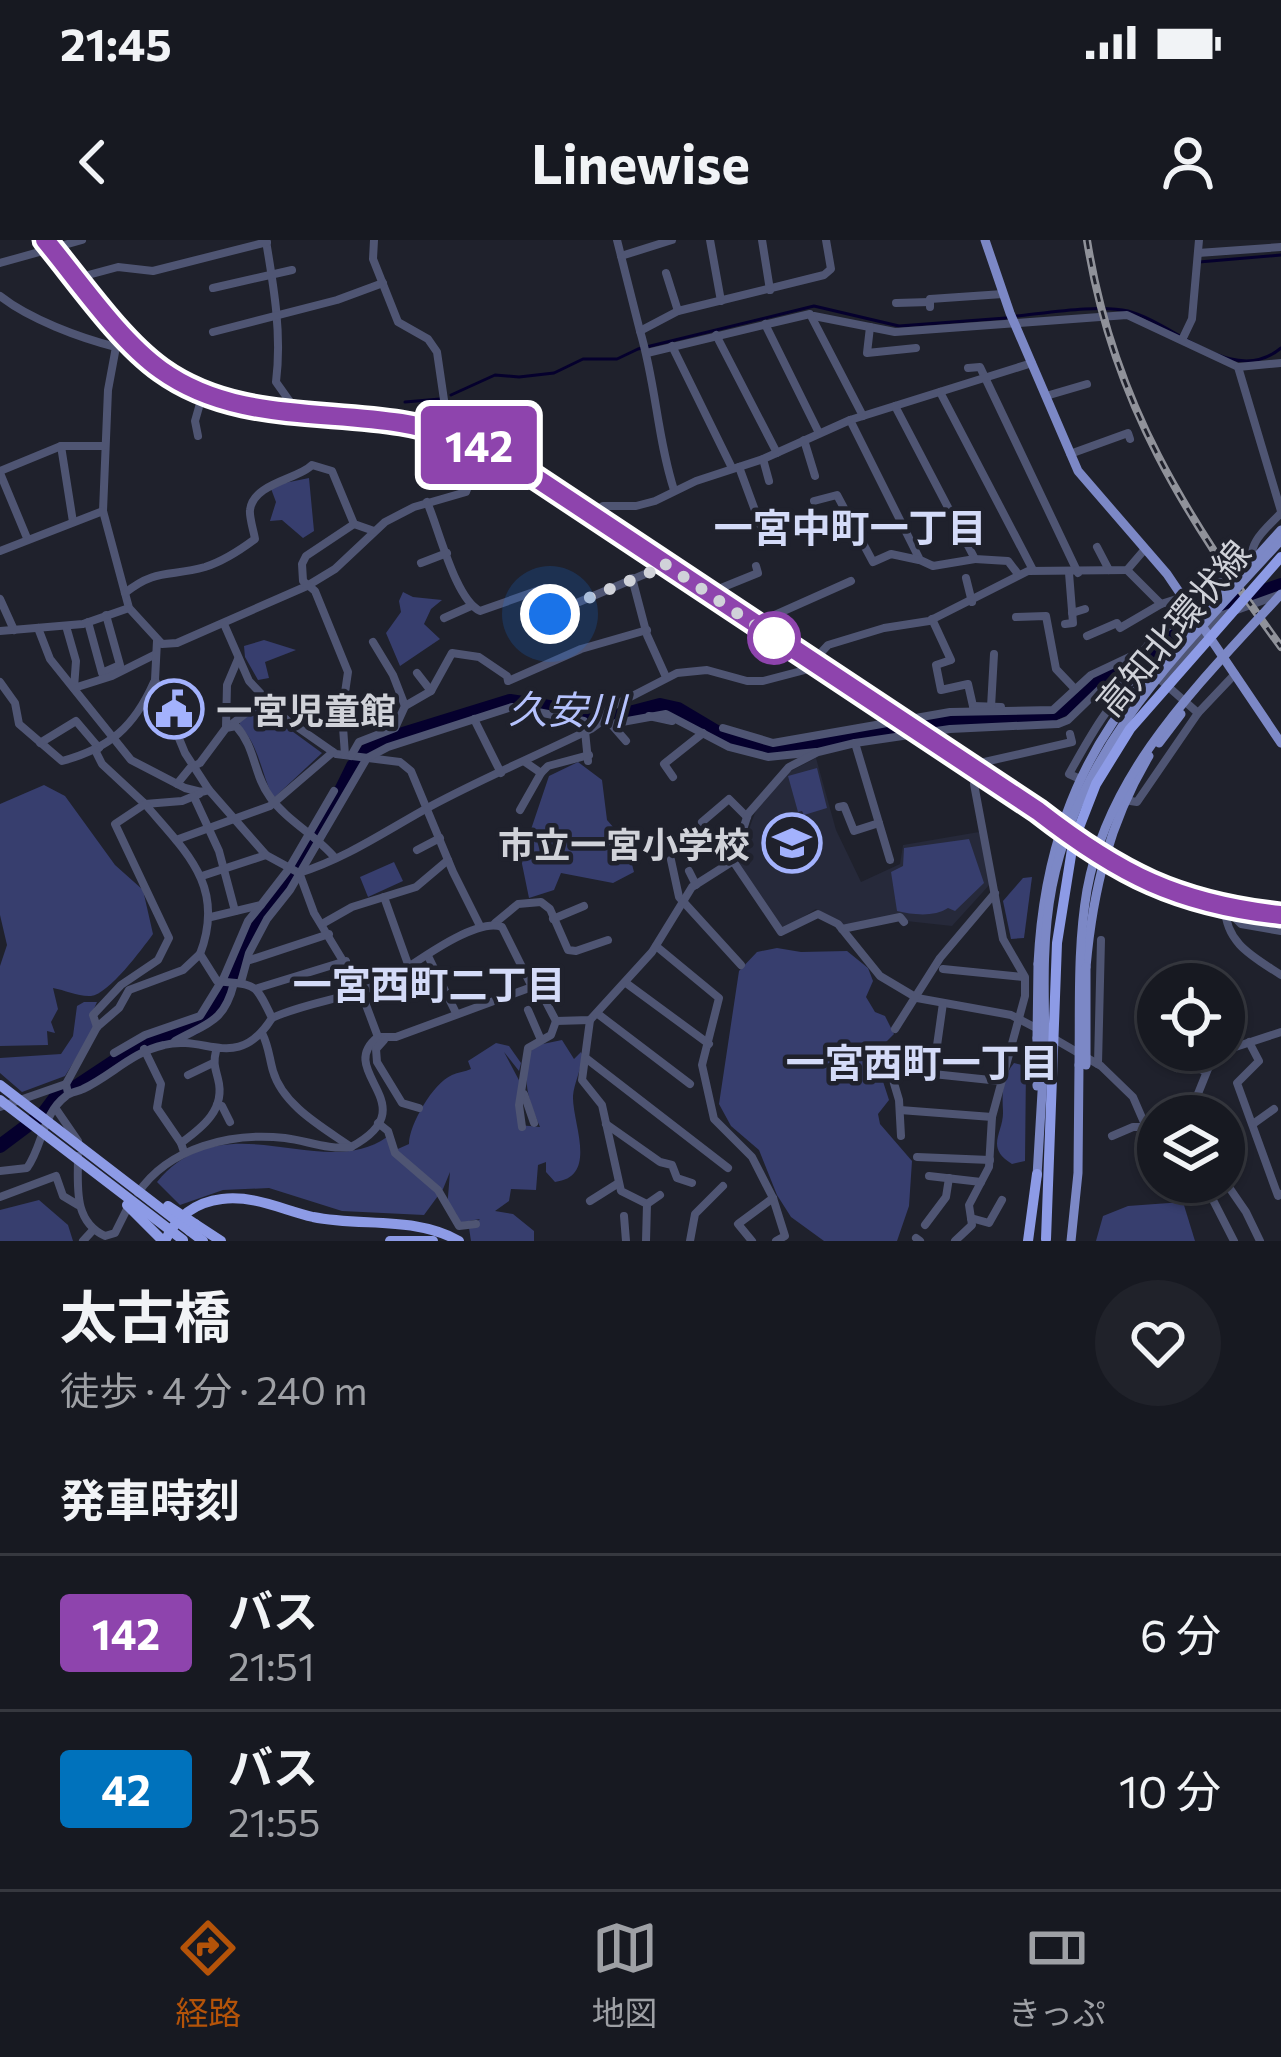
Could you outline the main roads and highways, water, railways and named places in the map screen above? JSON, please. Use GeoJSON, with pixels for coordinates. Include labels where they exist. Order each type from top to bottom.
{"type":"FeatureCollection","features":[{"type":"Feature","properties":{"kind":"highway"},"geometry":{"type":"LineString","coordinates":[[1046,1240],[1057,943],[1073,843],[1096,784],[1130,728],[1281,556]]}},
{"type":"Feature","properties":{"kind":"highway"},"geometry":{"type":"LineString","coordinates":[[0,1085],[188,1234],[220,1241]]}},
{"type":"Feature","properties":{"kind":"highway"},"geometry":{"type":"LineString","coordinates":[[0,1102],[203,1241]]}},
{"type":"Feature","properties":{"kind":"highway"},"geometry":{"type":"LineString","coordinates":[[0,1102],[112,1191],[164,1241],[188,1211],[228,1198],[344,1222],[422,1226],[459,1241]]}},
{"type":"Feature","properties":{"kind":"highway"},"geometry":{"type":"LineString","coordinates":[[1029,1241],[1037,1174]]}},
{"type":"Feature","properties":{"kind":"highway"},"geometry":{"type":"LineString","coordinates":[[390,1241],[433,1241]]}},
{"type":"Feature","properties":{"kind":"main road"},"geometry":{"type":"LineString","coordinates":[[986,240],[1012,318],[1070,454],[1092,490],[1183,597],[1281,743]]}},
{"type":"Feature","properties":{"kind":"main road"},"geometry":{"type":"LineString","coordinates":[[48,244],[156,366],[203,393],[242,406],[399,422],[468,441],[527,470],[1139,880],[1225,908],[1281,915]]}},
{"type":"Feature","properties":{"kind":"main road"},"geometry":{"type":"LineString","coordinates":[[1041,1040],[1040,924],[1059,827],[1080,778],[1142,684],[1281,530]]}},
{"type":"Feature","properties":{"kind":"main road","name":"高知北環状線"},"geometry":{"type":"LineString","coordinates":[[1037,1174],[1049,901],[1064,839],[1086,784],[1136,704],[1281,541]]}},
{"type":"Feature","properties":{"kind":"main road","name":"高知北環状線"},"geometry":{"type":"LineString","coordinates":[[1071,1241],[1088,1065],[1087,967],[1103,857],[1124,800],[1150,754],[1281,598]]}},
{"type":"Feature","properties":{"kind":"main road","name":"高知北環状線"},"geometry":{"type":"LineString","coordinates":[[1088,1065],[1080,964],[1087,893],[1115,806],[1138,763],[1178,709],[1281,598]]}},
{"type":"Feature","properties":{"kind":"waterway"},"geometry":{"type":"LineString","coordinates":[[1199,262],[1281,255]]}},
{"type":"Feature","properties":{"kind":"waterway"},"geometry":{"type":"LineString","coordinates":[[451,395],[495,375],[554,373],[583,359],[617,359],[638,349],[814,306],[899,326],[1006,318]]}},
{"type":"Feature","properties":{"kind":"waterway"},"geometry":{"type":"LineString","coordinates":[[1016,316],[1116,309],[1146,318],[1225,357],[1263,358],[1281,348]]}},
{"type":"Feature","properties":{"kind":"waterway"},"geometry":{"type":"LineString","coordinates":[[405,402],[440,399]]}},
{"type":"Feature","properties":{"kind":"waterway","name":"久安川"},"geometry":{"type":"LineString","coordinates":[[0,1146],[44,1113],[59,1093],[136,1047],[194,1028],[215,1012],[266,912],[321,831],[353,766],[374,743],[510,701],[614,717],[660,705],[678,709],[725,737],[771,750],[928,722],[1044,718],[1071,706],[1094,681],[1152,654],[1190,617],[1281,585]]}},
{"type":"Feature","properties":{"kind":"railway"},"geometry":{"type":"LineString","coordinates":[[1087,240],[1115,354],[1158,456],[1214,551],[1281,647]]}},
{"type":"Feature","properties":{"kind":"place","name":"一宮児童館"},"geometry":{"type":"Point","coordinates":[174,709]}},
{"type":"Feature","properties":{"kind":"place","name":"市立一宮小学校"},"geometry":{"type":"Point","coordinates":[792,843]}},
{"type":"Feature","properties":{"kind":"district","name":"一宮中町一丁目"},"geometry":{"type":"Point","coordinates":[850,526]}},
{"type":"Feature","properties":{"kind":"district","name":"一宮西町二丁目"},"geometry":{"type":"Point","coordinates":[429,983]}},
{"type":"Feature","properties":{"kind":"district","name":"一宮西町一丁目"},"geometry":{"type":"Point","coordinates":[922,1061]}}]}
